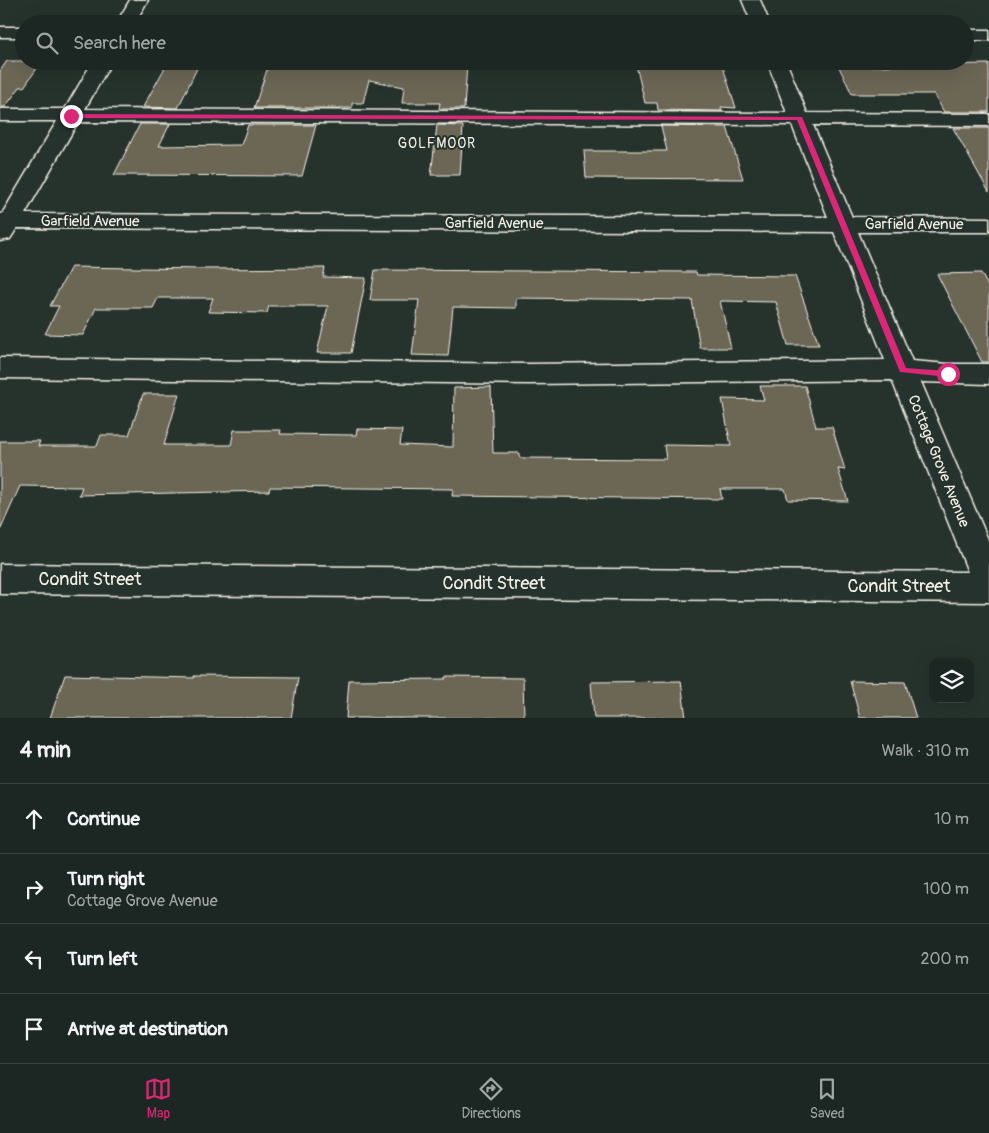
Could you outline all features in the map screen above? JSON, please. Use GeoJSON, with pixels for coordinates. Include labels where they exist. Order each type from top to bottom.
{"type":"FeatureCollection","features":[{"type":"Feature","properties":{"kind":"street"},"geometry":{"type":"LineString","coordinates":[[130,15],[139,0]]}},
{"type":"Feature","properties":{"kind":"street"},"geometry":{"type":"LineString","coordinates":[[751,0],[757,15]]}},
{"type":"Feature","properties":{"kind":"street"},"geometry":{"type":"LineString","coordinates":[[0,32],[15,32]]}},
{"type":"Feature","properties":{"kind":"street"},"geometry":{"type":"LineString","coordinates":[[974,35],[989,35]]}},
{"type":"Feature","properties":{"kind":"street"},"geometry":{"type":"LineString","coordinates":[[3,226],[98,70]]}},
{"type":"Feature","properties":{"kind":"street","name":"Cottage Grove Avenue"},"geometry":{"type":"LineString","coordinates":[[780,70],[989,582]]}},
{"type":"Feature","properties":{"kind":"street"},"geometry":{"type":"LineString","coordinates":[[0,115],[989,120]]}},
{"type":"Feature","properties":{"kind":"street","name":"Garfield Avenue"},"geometry":{"type":"LineString","coordinates":[[3,226],[989,224]]}},
{"type":"Feature","properties":{"kind":"street"},"geometry":{"type":"LineString","coordinates":[[0,368],[529,374],[903,370],[948,374],[989,374]]}},
{"type":"Feature","properties":{"kind":"street","name":"Condit Street"},"geometry":{"type":"LineString","coordinates":[[0,579],[989,587]]}},
{"type":"Feature","properties":{"kind":"building"},"geometry":{"type":"Polygon","coordinates":[[[7,61],[15,61],[15,70],[36,70],[24,87],[20,87],[5,107],[0,107],[0,71],[7,61]]]}},
{"type":"Feature","properties":{"kind":"building"},"geometry":{"type":"Polygon","coordinates":[[[974,64],[989,64],[989,112],[944,112],[934,94],[852,94],[840,70],[974,70],[974,64]]]}},
{"type":"Feature","properties":{"kind":"building"},"geometry":{"type":"Polygon","coordinates":[[[164,70],[196,70],[178,108],[143,107],[164,70]]]}},
{"type":"Feature","properties":{"kind":"building"},"geometry":{"type":"Polygon","coordinates":[[[267,70],[467,70],[464,109],[439,109],[440,103],[402,103],[404,87],[369,80],[363,103],[352,103],[352,108],[254,108],[267,70]]]}},
{"type":"Feature","properties":{"kind":"building"},"geometry":{"type":"Polygon","coordinates":[[[637,70],[724,70],[736,108],[721,107],[722,111],[658,110],[657,103],[645,103],[637,70]]]}},
{"type":"Feature","properties":{"kind":"building"},"geometry":{"type":"Polygon","coordinates":[[[140,124],[170,124],[159,146],[241,145],[248,125],[316,125],[302,176],[114,175],[140,124]]]}},
{"type":"Feature","properties":{"kind":"building"},"geometry":{"type":"Polygon","coordinates":[[[437,125],[463,126],[460,175],[431,175],[437,125]]]}},
{"type":"Feature","properties":{"kind":"building"},"geometry":{"type":"Polygon","coordinates":[[[661,126],[727,127],[743,179],[586,178],[584,151],[667,151],[661,126]]]}},
{"type":"Feature","properties":{"kind":"building"},"geometry":{"type":"Polygon","coordinates":[[[953,128],[989,128],[989,192],[953,128]]]}},
{"type":"Feature","properties":{"kind":"building"},"geometry":{"type":"Polygon","coordinates":[[[71,267],[325,268],[323,277],[366,278],[351,353],[317,353],[328,306],[269,306],[267,313],[208,312],[213,298],[158,298],[153,308],[96,308],[83,335],[45,334],[59,306],[50,306],[71,267]]]}},
{"type":"Feature","properties":{"kind":"building"},"geometry":{"type":"Polygon","coordinates":[[[375,270],[696,272],[697,275],[795,276],[819,345],[788,345],[776,302],[720,301],[731,348],[700,348],[692,300],[516,298],[516,308],[453,307],[448,356],[412,355],[419,300],[370,300],[375,270]]]}},
{"type":"Feature","properties":{"kind":"building"},"geometry":{"type":"Polygon","coordinates":[[[981,273],[989,288],[989,362],[982,362],[937,274],[981,273]]]}},
{"type":"Feature","properties":{"kind":"building"},"geometry":{"type":"Polygon","coordinates":[[[760,386],[805,386],[816,427],[832,427],[845,470],[838,469],[848,501],[788,500],[785,489],[720,489],[722,499],[452,496],[453,489],[270,487],[269,491],[79,495],[82,487],[20,486],[0,531],[0,441],[40,441],[38,446],[97,446],[101,435],[129,435],[143,394],[179,394],[164,445],[231,445],[234,430],[281,430],[280,434],[356,435],[357,429],[402,430],[400,445],[453,447],[454,388],[491,387],[493,453],[519,453],[520,458],[666,459],[664,445],[731,446],[722,399],[764,400],[760,386]]]}},
{"type":"Feature","properties":{"kind":"building"},"geometry":{"type":"Polygon","coordinates":[[[65,675],[194,678],[194,676],[298,677],[291,718],[50,718],[65,675]]]}},
{"type":"Feature","properties":{"kind":"building"},"geometry":{"type":"Polygon","coordinates":[[[446,677],[523,678],[524,718],[346,718],[349,680],[446,679],[446,677]]]}},
{"type":"Feature","properties":{"kind":"building"},"geometry":{"type":"Polygon","coordinates":[[[681,681],[686,718],[594,718],[591,682],[681,681]]]}},
{"type":"Feature","properties":{"kind":"building"},"geometry":{"type":"Polygon","coordinates":[[[850,681],[905,682],[916,718],[860,718],[850,681]]]}},
{"type":"Feature","properties":{"kind":"district","name":"GOLFMOOR"},"geometry":{"type":"Point","coordinates":[437,143]}},
{"type":"Feature","properties":{"kind":"route"},"geometry":{"type":"LineString","coordinates":[[71,116],[800,118],[903,370],[948,374]]}}]}
